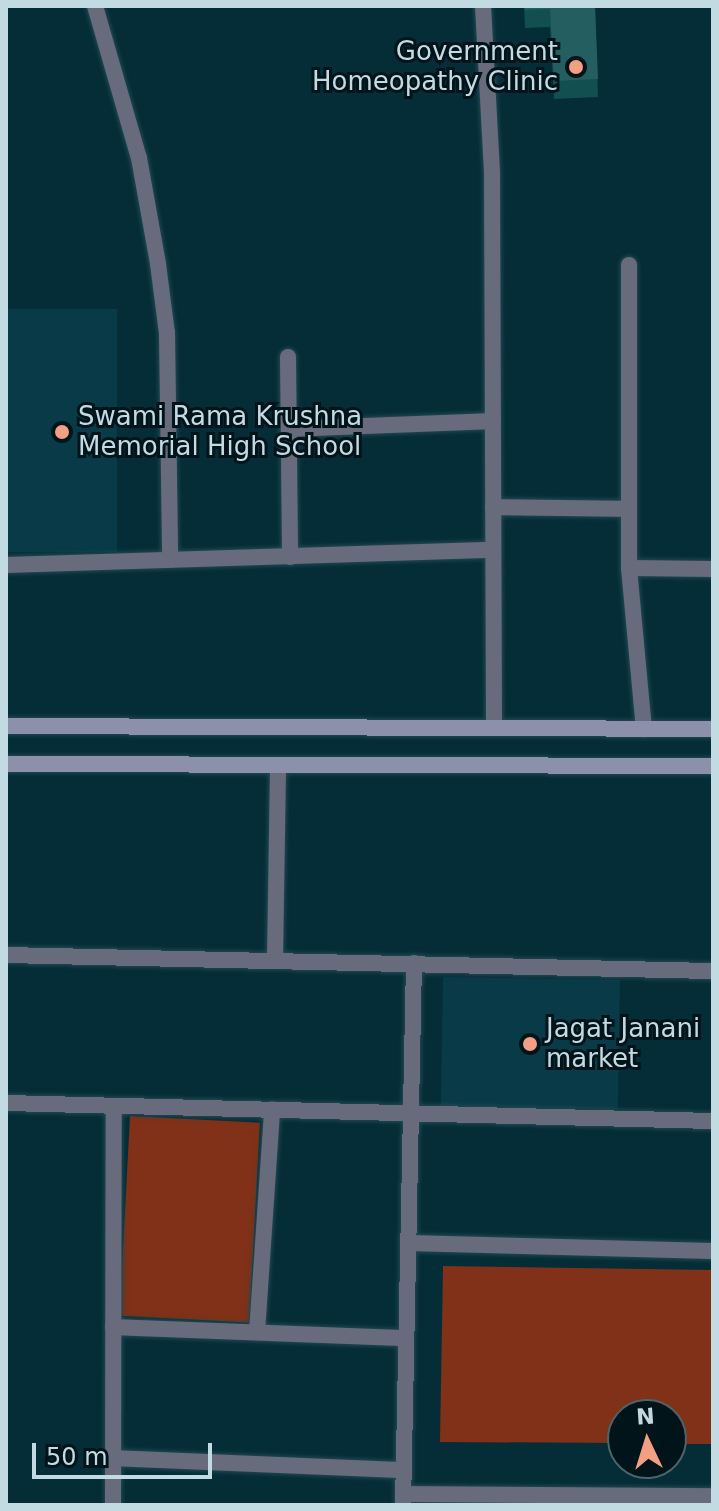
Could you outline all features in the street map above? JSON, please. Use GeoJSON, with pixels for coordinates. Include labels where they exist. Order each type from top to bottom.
{"type":"FeatureCollection","features":[{"type":"Feature","properties":{"kind":"street"},"geometry":{"type":"LineString","coordinates":[[95,6],[139,158],[158,264],[167,333],[170,560]]}},
{"type":"Feature","properties":{"kind":"street"},"geometry":{"type":"LineString","coordinates":[[483,6],[492,174],[494,728]]}},
{"type":"Feature","properties":{"kind":"street"},"geometry":{"type":"LineString","coordinates":[[629,265],[629,568],[644,729]]}},
{"type":"Feature","properties":{"kind":"street"},"geometry":{"type":"LineString","coordinates":[[288,357],[290,557]]}},
{"type":"Feature","properties":{"kind":"street"},"geometry":{"type":"LineString","coordinates":[[289,429],[493,421]]}},
{"type":"Feature","properties":{"kind":"street"},"geometry":{"type":"LineString","coordinates":[[493,507],[629,509]]}},
{"type":"Feature","properties":{"kind":"street"},"geometry":{"type":"LineString","coordinates":[[6,565],[493,550]]}},
{"type":"Feature","properties":{"kind":"street"},"geometry":{"type":"LineString","coordinates":[[629,568],[713,569]]}},
{"type":"Feature","properties":{"kind":"street"},"geometry":{"type":"LineString","coordinates":[[6,726],[713,729]]}},
{"type":"Feature","properties":{"kind":"street"},"geometry":{"type":"LineString","coordinates":[[6,764],[713,766]]}},
{"type":"Feature","properties":{"kind":"street"},"geometry":{"type":"LineString","coordinates":[[275,960],[278,765]]}},
{"type":"Feature","properties":{"kind":"street"},"geometry":{"type":"LineString","coordinates":[[6,955],[713,971]]}},
{"type":"Feature","properties":{"kind":"street"},"geometry":{"type":"LineString","coordinates":[[414,963],[404,1500],[713,1496]]}},
{"type":"Feature","properties":{"kind":"street"},"geometry":{"type":"LineString","coordinates":[[6,1103],[713,1121]]}},
{"type":"Feature","properties":{"kind":"street"},"geometry":{"type":"LineString","coordinates":[[113,1505],[114,1106]]}},
{"type":"Feature","properties":{"kind":"street"},"geometry":{"type":"LineString","coordinates":[[257,1332],[272,1110]]}},
{"type":"Feature","properties":{"kind":"street"},"geometry":{"type":"LineString","coordinates":[[408,1243],[713,1251]]}},
{"type":"Feature","properties":{"kind":"street"},"geometry":{"type":"LineString","coordinates":[[113,1327],[406,1338]]}},
{"type":"Feature","properties":{"kind":"street"},"geometry":{"type":"LineString","coordinates":[[113,1458],[404,1470]]}},
{"type":"Feature","properties":{"kind":"shaded area","name":"Swami Rama Krushna Memorial High School"},"geometry":{"type":"Polygon","coordinates":[[[6,309],[117,309],[117,552],[6,552],[6,309]]]}},
{"type":"Feature","properties":{"kind":"shaded area","name":"Jagat Janani market"},"geometry":{"type":"Polygon","coordinates":[[[443,977],[620,980],[618,1109],[441,1106],[443,977]]]}},
{"type":"Feature","properties":{"kind":"shaded area"},"geometry":{"type":"Polygon","coordinates":[[[130,1116],[260,1123],[249,1323],[120,1316],[130,1116]]]}},
{"type":"Feature","properties":{"kind":"shaded area"},"geometry":{"type":"Polygon","coordinates":[[[443,1266],[713,1270],[713,1444],[687,1444],[687,1399],[607,1399],[607,1443],[440,1442],[443,1266]]]}},
{"type":"Feature","properties":{"kind":"building"},"geometry":{"type":"Polygon","coordinates":[[[524,6],[595,6],[598,79],[554,81],[550,9],[525,10],[524,6]]]}},
{"type":"Feature","properties":{"kind":"place","name":"Government Homeopathy Clinic"},"geometry":{"type":"Point","coordinates":[576,67]}},
{"type":"Feature","properties":{"kind":"place","name":"Swami Rama Krushna Memorial High School"},"geometry":{"type":"Point","coordinates":[62,432]}},
{"type":"Feature","properties":{"kind":"place","name":"Jagat Janani market"},"geometry":{"type":"Point","coordinates":[530,1044]}}]}
